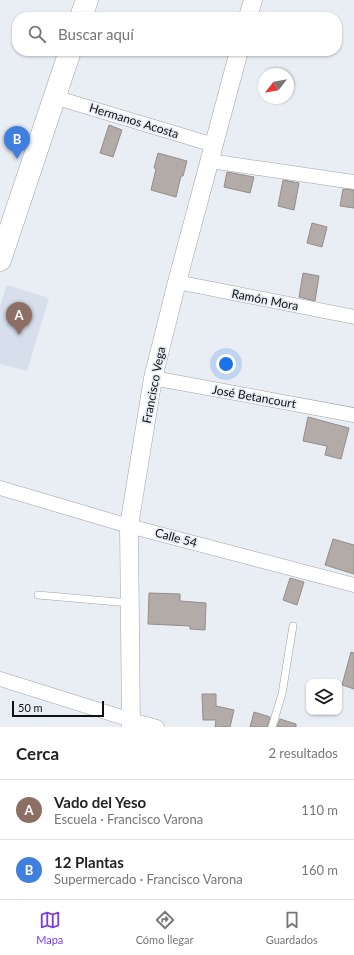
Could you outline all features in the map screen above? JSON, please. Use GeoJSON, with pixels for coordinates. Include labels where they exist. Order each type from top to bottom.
{"type":"FeatureCollection","features":[{"type":"Feature","properties":{"kind":"main road"},"geometry":{"type":"LineString","coordinates":[[83,12],[87,0]]}},
{"type":"Feature","properties":{"kind":"main road"},"geometry":{"type":"LineString","coordinates":[[0,260],[68,56]]}},
{"type":"Feature","properties":{"kind":"street"},"geometry":{"type":"LineString","coordinates":[[249,12],[253,0]]}},
{"type":"Feature","properties":{"kind":"street","name":"Francisco Vega"},"geometry":{"type":"LineString","coordinates":[[131,724],[129,526],[153,378],[177,282],[238,56]]}},
{"type":"Feature","properties":{"kind":"street","name":"Hermanos Acosta"},"geometry":{"type":"LineString","coordinates":[[54,97],[212,153],[354,182]]}},
{"type":"Feature","properties":{"kind":"street","name":"Ramón Mora"},"geometry":{"type":"LineString","coordinates":[[177,282],[354,317]]}},
{"type":"Feature","properties":{"kind":"street","name":"José Betancourt"},"geometry":{"type":"LineString","coordinates":[[153,378],[354,415]]}},
{"type":"Feature","properties":{"kind":"street","name":"Calle 54"},"geometry":{"type":"LineString","coordinates":[[0,488],[129,526],[354,585]]}},
{"type":"Feature","properties":{"kind":"street"},"geometry":{"type":"LineString","coordinates":[[0,679],[131,724],[157,727]]}},
{"type":"Feature","properties":{"kind":"lane"},"geometry":{"type":"LineString","coordinates":[[38,595],[129,604]]}},
{"type":"Feature","properties":{"kind":"lane"},"geometry":{"type":"LineString","coordinates":[[272,727],[282,694],[293,626]]}},
{"type":"Feature","properties":{"kind":"shaded area"},"geometry":{"type":"Polygon","coordinates":[[[7,285],[49,298],[27,371],[0,364],[0,306],[7,285]]]}},
{"type":"Feature","properties":{"kind":"building"},"geometry":{"type":"Polygon","coordinates":[[[109,125],[122,130],[113,157],[100,153],[109,125]]]}},
{"type":"Feature","properties":{"kind":"building"},"geometry":{"type":"Polygon","coordinates":[[[158,153],[187,161],[183,176],[181,176],[176,197],[151,190],[158,153]]]}},
{"type":"Feature","properties":{"kind":"building"},"geometry":{"type":"Polygon","coordinates":[[[227,172],[254,177],[250,193],[224,187],[227,172]]]}},
{"type":"Feature","properties":{"kind":"building"},"geometry":{"type":"Polygon","coordinates":[[[283,180],[299,183],[294,210],[278,206],[283,180]]]}},
{"type":"Feature","properties":{"kind":"building"},"geometry":{"type":"Polygon","coordinates":[[[343,189],[354,190],[354,208],[340,206],[343,189]]]}},
{"type":"Feature","properties":{"kind":"building"},"geometry":{"type":"Polygon","coordinates":[[[312,223],[327,227],[322,247],[307,243],[312,223]]]}},
{"type":"Feature","properties":{"kind":"building"},"geometry":{"type":"Polygon","coordinates":[[[303,273],[319,276],[315,301],[299,297],[303,273]]]}},
{"type":"Feature","properties":{"kind":"building"},"geometry":{"type":"Polygon","coordinates":[[[308,417],[349,428],[341,459],[325,455],[327,446],[303,441],[308,417]]]}},
{"type":"Feature","properties":{"kind":"building"},"geometry":{"type":"Polygon","coordinates":[[[333,539],[354,545],[354,574],[325,565],[333,539]]]}},
{"type":"Feature","properties":{"kind":"building"},"geometry":{"type":"Polygon","coordinates":[[[290,578],[304,582],[297,605],[283,600],[290,578]]]}},
{"type":"Feature","properties":{"kind":"building"},"geometry":{"type":"Polygon","coordinates":[[[149,593],[180,594],[180,601],[206,603],[205,630],[190,629],[190,626],[148,624],[149,593]]]}},
{"type":"Feature","properties":{"kind":"building"},"geometry":{"type":"Polygon","coordinates":[[[351,652],[354,653],[354,689],[342,685],[351,652]]]}},
{"type":"Feature","properties":{"kind":"building"},"geometry":{"type":"Polygon","coordinates":[[[202,694],[216,694],[216,706],[234,710],[230,727],[215,727],[216,720],[203,720],[202,694]]]}},
{"type":"Feature","properties":{"kind":"building"},"geometry":{"type":"Polygon","coordinates":[[[254,712],[270,717],[267,727],[250,727],[254,712]]]}},
{"type":"Feature","properties":{"kind":"building"},"geometry":{"type":"Polygon","coordinates":[[[280,719],[296,724],[296,727],[277,727],[280,719]]]}},
{"type":"Feature","properties":{"kind":"place","name":"12 Plantas"},"geometry":{"type":"Point","coordinates":[17,159]}},
{"type":"Feature","properties":{"kind":"place","name":"Vado del Yeso"},"geometry":{"type":"Point","coordinates":[19,335]}}]}
